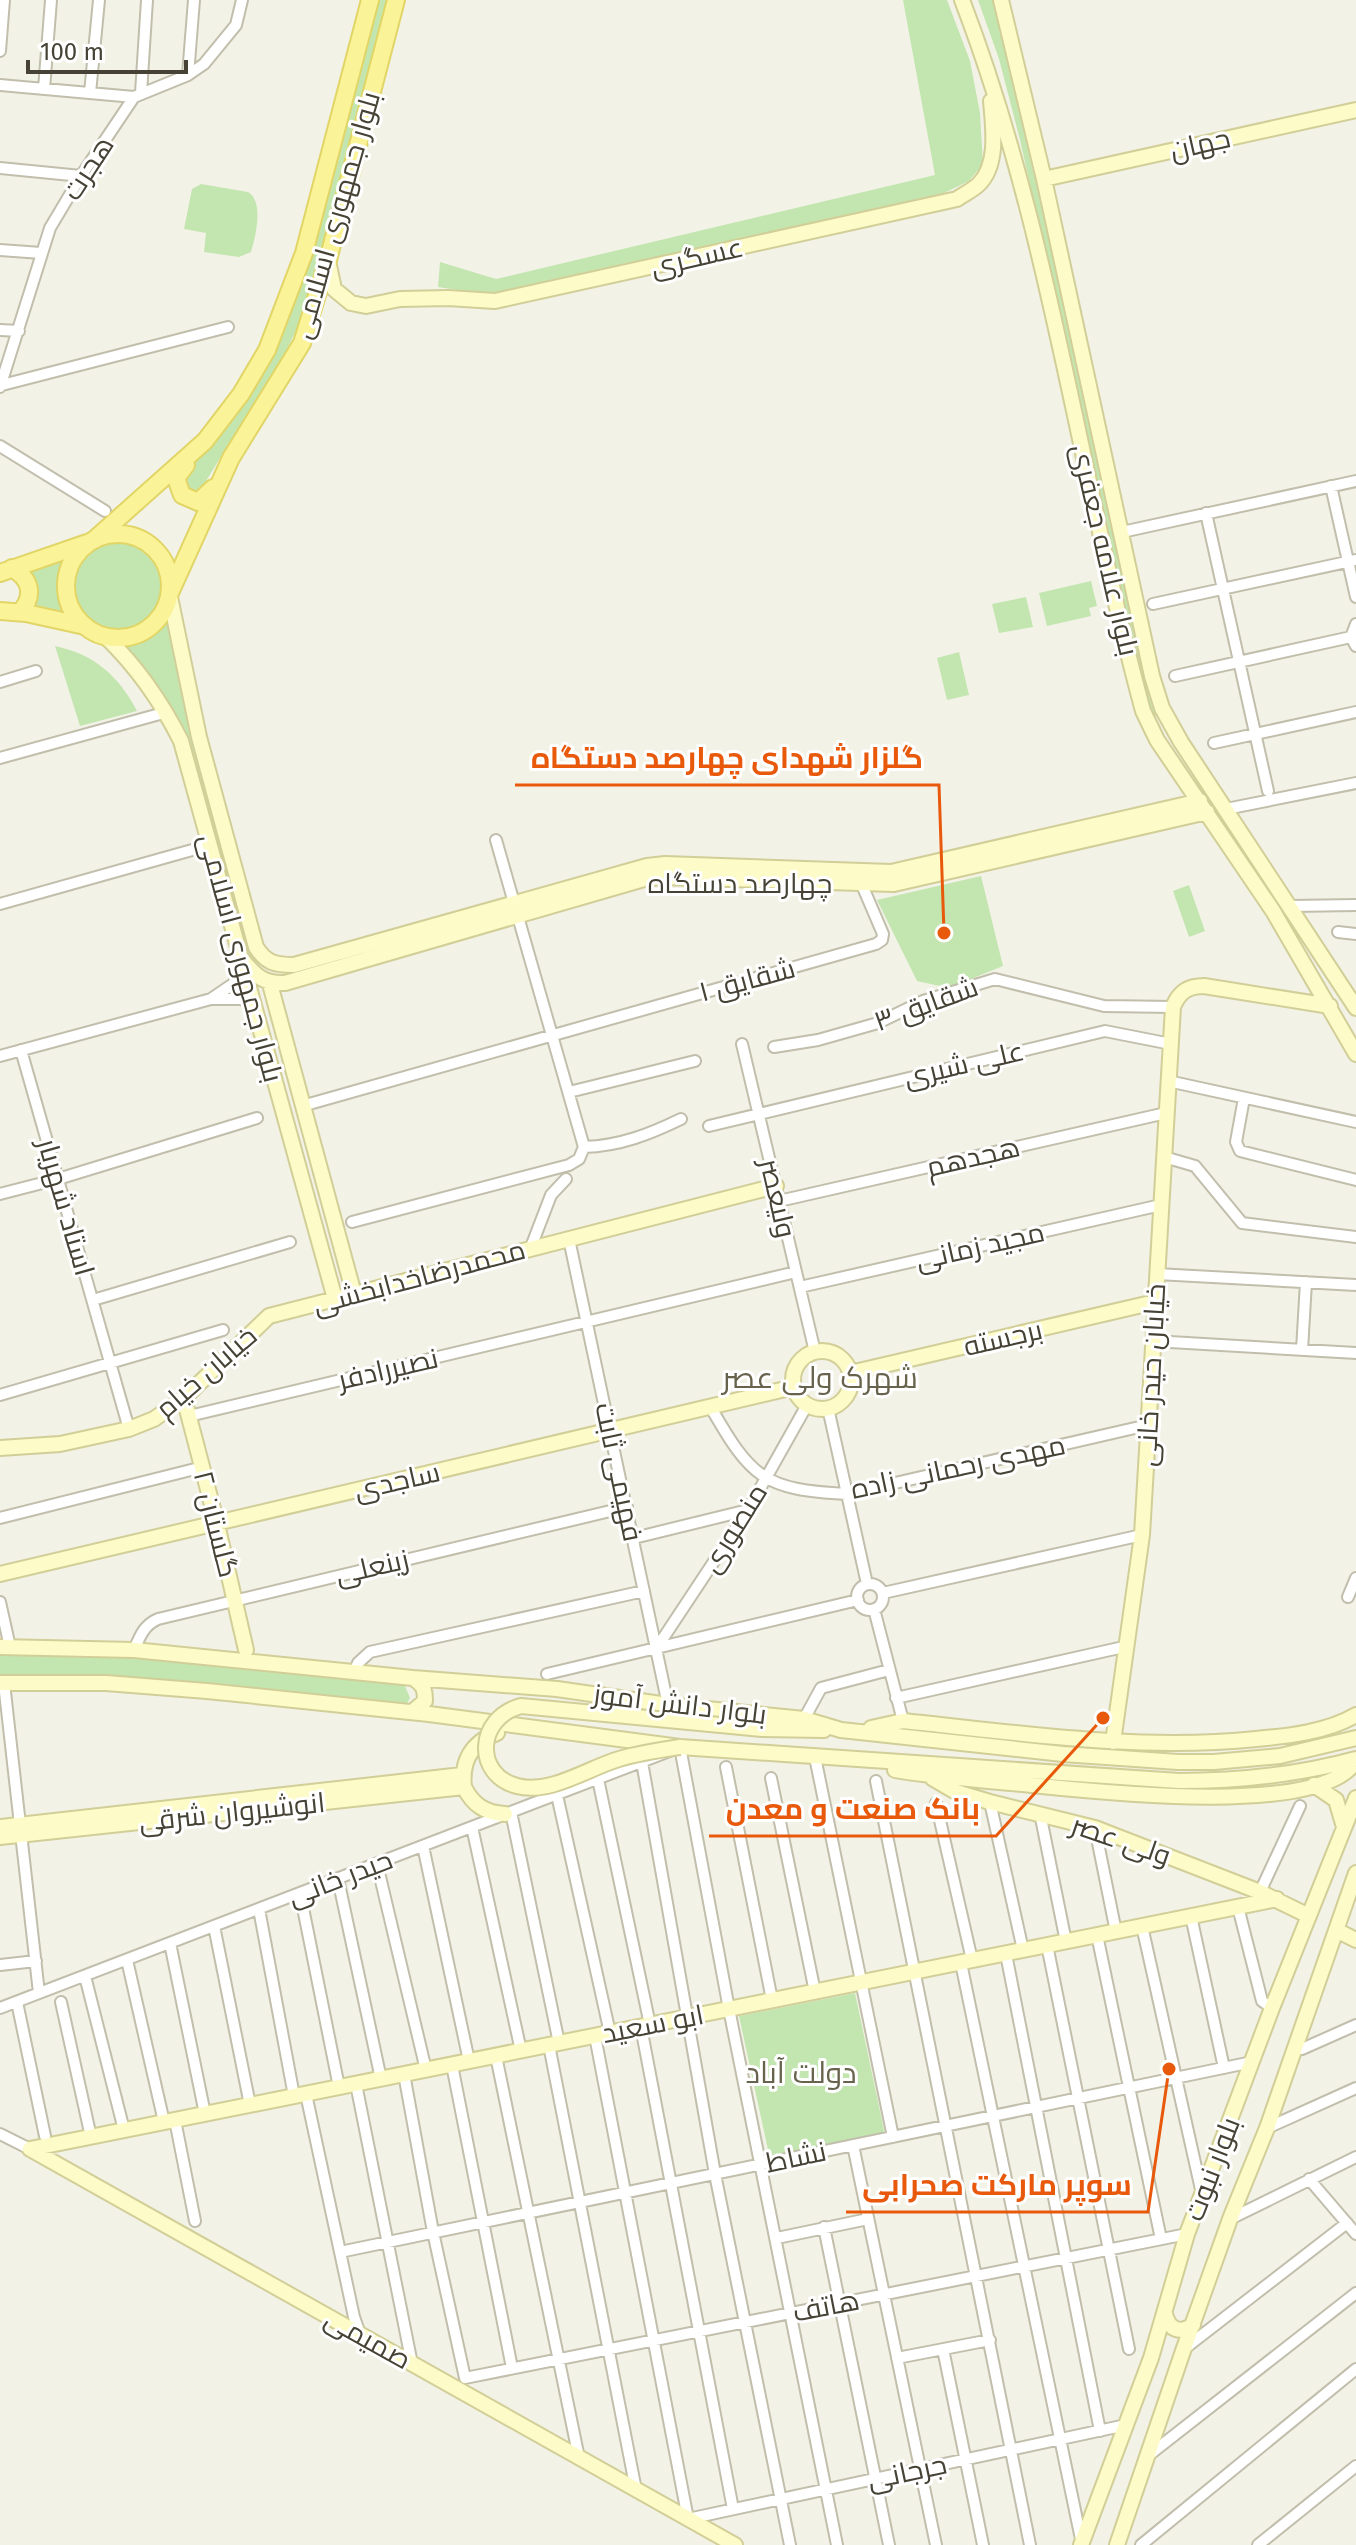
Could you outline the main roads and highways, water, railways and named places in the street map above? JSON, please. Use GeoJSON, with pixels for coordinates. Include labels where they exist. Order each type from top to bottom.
{"type":"FeatureCollection","features":[{"type":"Feature","properties":{"kind":"main road","name":"بلوار جمهوری اسلامی"},"geometry":{"type":"LineString","coordinates":[[93,540],[194,454],[241,394],[267,350],[304,253],[370,0]]}},
{"type":"Feature","properties":{"kind":"main road","name":"بلوار جمهوری اسلامی"},"geometry":{"type":"LineString","coordinates":[[263,959],[256,947],[199,737],[170,595],[222,475],[302,343],[328,260],[396,0]]}},
{"type":"Feature","properties":{"kind":"main road","name":"بلوار علامه جعفری"},"geometry":{"type":"LineString","coordinates":[[962,0],[990,77],[1023,185],[1143,711],[1157,740],[1273,911],[1356,1054]]}},
{"type":"Feature","properties":{"kind":"main road","name":"بلوار علامه جعفری"},"geometry":{"type":"LineString","coordinates":[[1001,0],[1044,179],[1152,676],[1162,708],[1181,742],[1353,1000]]}},
{"type":"Feature","properties":{"kind":"main road","name":"عسگری"},"geometry":{"type":"LineString","coordinates":[[328,260],[334,289],[351,303],[366,306],[400,299],[448,298],[495,301],[957,199],[981,183],[994,146],[990,77]]}},
{"type":"Feature","properties":{"kind":"main road","name":"جهان"},"geometry":{"type":"LineString","coordinates":[[1044,179],[1356,110]]}},
{"type":"Feature","properties":{"kind":"main road"},"geometry":{"type":"LineString","coordinates":[[194,454],[176,478],[178,489],[187,500],[198,502],[222,475]]}},
{"type":"Feature","properties":{"kind":"main road"},"geometry":{"type":"LineString","coordinates":[[0,611],[20,612],[85,626],[106,637],[134,636],[146,630],[165,610],[170,595],[167,565],[159,553],[149,543],[123,534],[93,540],[6,570]]}},
{"type":"Feature","properties":{"kind":"main road"},"geometry":{"type":"LineString","coordinates":[[85,626],[69,603],[66,589],[72,561],[93,540]]}},
{"type":"Feature","properties":{"kind":"main road"},"geometry":{"type":"LineString","coordinates":[[6,570],[27,580],[30,588],[26,606],[20,612]]}},
{"type":"Feature","properties":{"kind":"main road","name":"بلوار جمهوری اسلامی"},"geometry":{"type":"LineString","coordinates":[[106,637],[130,660],[167,712],[181,741],[335,1299]]}},
{"type":"Feature","properties":{"kind":"main road","name":"چهارصد دستگاه"},"geometry":{"type":"LineString","coordinates":[[263,959],[277,965],[294,965],[660,877],[892,878],[1204,807]]}},
{"type":"Feature","properties":{"kind":"main road","name":"چهارصد دستگاه"},"geometry":{"type":"LineString","coordinates":[[270,984],[285,983],[517,910]]}},
{"type":"Feature","properties":{"kind":"main road"},"geometry":{"type":"LineString","coordinates":[[242,962],[270,984]]}},
{"type":"Feature","properties":{"kind":"main road","name":"بلوار جمهوری اسلامی"},"geometry":{"type":"LineString","coordinates":[[270,984],[354,1294]]}},
{"type":"Feature","properties":{"kind":"main road","name":"خیابان حیدر خانی"},"geometry":{"type":"LineString","coordinates":[[1113,1742],[1142,1535],[1173,1007],[1185,990],[1194,986],[1330,1006]]}},
{"type":"Feature","properties":{"kind":"main road","name":"محمدرضاخدابخشی"},"geometry":{"type":"LineString","coordinates":[[269,1316],[531,1247],[777,1194]]}},
{"type":"Feature","properties":{"kind":"main road","name":"برجسته"},"geometry":{"type":"LineString","coordinates":[[850,1373],[1155,1302]]}},
{"type":"Feature","properties":{"kind":"main road","name":"خیابان خیام"},"geometry":{"type":"LineString","coordinates":[[0,1448],[60,1444],[129,1429],[154,1419],[184,1398],[269,1316]]}},
{"type":"Feature","properties":{"kind":"main road"},"geometry":{"type":"LineString","coordinates":[[815,1352],[841,1358],[850,1373],[851,1383],[844,1399],[828,1408],[807,1405],[794,1387],[793,1378],[800,1361],[815,1352]]}},
{"type":"Feature","properties":{"kind":"main road","name":"ساجدی"},"geometry":{"type":"LineString","coordinates":[[0,1574],[794,1387]]}},
{"type":"Feature","properties":{"kind":"main road","name":"گلستان ۲"},"geometry":{"type":"LineString","coordinates":[[184,1398],[246,1650]]}},
{"type":"Feature","properties":{"kind":"main road","name":"بلوار دانش آموز"},"geometry":{"type":"LineString","coordinates":[[5,1647],[134,1650],[570,1690],[668,1705],[804,1719],[848,1730],[1063,1754],[1190,1762],[1280,1756],[1353,1734]]}},
{"type":"Feature","properties":{"kind":"main road"},"geometry":{"type":"LineString","coordinates":[[412,1712],[425,1701],[423,1685],[413,1678]]}},
{"type":"Feature","properties":{"kind":"main road","name":"بلوار دانش آموز"},"geometry":{"type":"LineString","coordinates":[[2,1683],[149,1686],[412,1712],[680,1747],[1179,1781],[1251,1780],[1354,1762]]}},
{"type":"Feature","properties":{"kind":"main road"},"geometry":{"type":"LineString","coordinates":[[680,1747],[620,1758],[562,1780],[518,1787],[499,1775],[490,1764],[486,1744],[488,1730],[496,1718],[521,1706],[762,1729],[848,1730],[903,1721],[1113,1742],[1178,1745],[1278,1737],[1328,1727],[1356,1715]]}},
{"type":"Feature","properties":{"kind":"main road"},"geometry":{"type":"LineString","coordinates":[[1328,1727],[1353,1734]]}},
{"type":"Feature","properties":{"kind":"main road"},"geometry":{"type":"LineString","coordinates":[[508,1813],[490,1813],[482,1809],[463,1781],[471,1750],[479,1741],[493,1734],[521,1728]]}},
{"type":"Feature","properties":{"kind":"main road"},"geometry":{"type":"LineString","coordinates":[[857,1759],[869,1766],[928,1776],[1122,1794],[1192,1797],[1249,1795],[1314,1785],[1338,1779],[1354,1762]]}},
{"type":"Feature","properties":{"kind":"main road","name":"ولی عصر"},"geometry":{"type":"LineString","coordinates":[[928,1776],[956,1792],[1095,1828],[1260,1892],[1309,1916]]}},
{"type":"Feature","properties":{"kind":"main road","name":"انوشیروان شرقی"},"geometry":{"type":"LineString","coordinates":[[0,1837],[21,1830],[463,1781]]}},
{"type":"Feature","properties":{"kind":"main road"},"geometry":{"type":"LineString","coordinates":[[1314,1785],[1336,1800],[1344,1828]]}},
{"type":"Feature","properties":{"kind":"main road","name":"بلوار نبوت"},"geometry":{"type":"LineString","coordinates":[[1082,2545],[1165,2314],[1187,2234],[1272,2008],[1356,1798]]}},
{"type":"Feature","properties":{"kind":"main road","name":"انوشیروان شرقی"},"geometry":{"type":"LineString","coordinates":[[0,1827],[21,1830]]}},
{"type":"Feature","properties":{"kind":"main road","name":"بلوار نبوت"},"geometry":{"type":"LineString","coordinates":[[1117,2545],[1183,2351],[1230,2219],[1267,2128],[1356,1873]]}},
{"type":"Feature","properties":{"kind":"main road","name":"ابو سعید"},"geometry":{"type":"LineString","coordinates":[[30,2149],[1277,1899]]}},
{"type":"Feature","properties":{"kind":"main road"},"geometry":{"type":"LineString","coordinates":[[1336,1930],[1356,1940]]}},
{"type":"Feature","properties":{"kind":"main road","name":"صمیمی"},"geometry":{"type":"LineString","coordinates":[[30,2149],[412,2364],[462,2384],[579,2458],[735,2545]]}},
{"type":"Feature","properties":{"kind":"main road"},"geometry":{"type":"LineString","coordinates":[[1165,2314],[1168,2323],[1175,2329],[1185,2330],[1193,2325]]}},
{"type":"Feature","properties":{"kind":"place","name":"گلزار شهدای چهارصد دستگاه"},"geometry":{"type":"Point","coordinates":[944,933]}},
{"type":"Feature","properties":{"kind":"place","name":"بانک صنعت و معدن"},"geometry":{"type":"Point","coordinates":[1103,1718]}},
{"type":"Feature","properties":{"kind":"place","name":"سوپر مارکت صحرابی"},"geometry":{"type":"Point","coordinates":[1169,2069]}},
{"type":"Feature","properties":{"kind":"district","name":"شهرک ولی عصر"},"geometry":{"type":"Point","coordinates":[820,1378]}},
{"type":"Feature","properties":{"kind":"district","name":"دولت آباد"},"geometry":{"type":"Point","coordinates":[801,2073]}}]}
